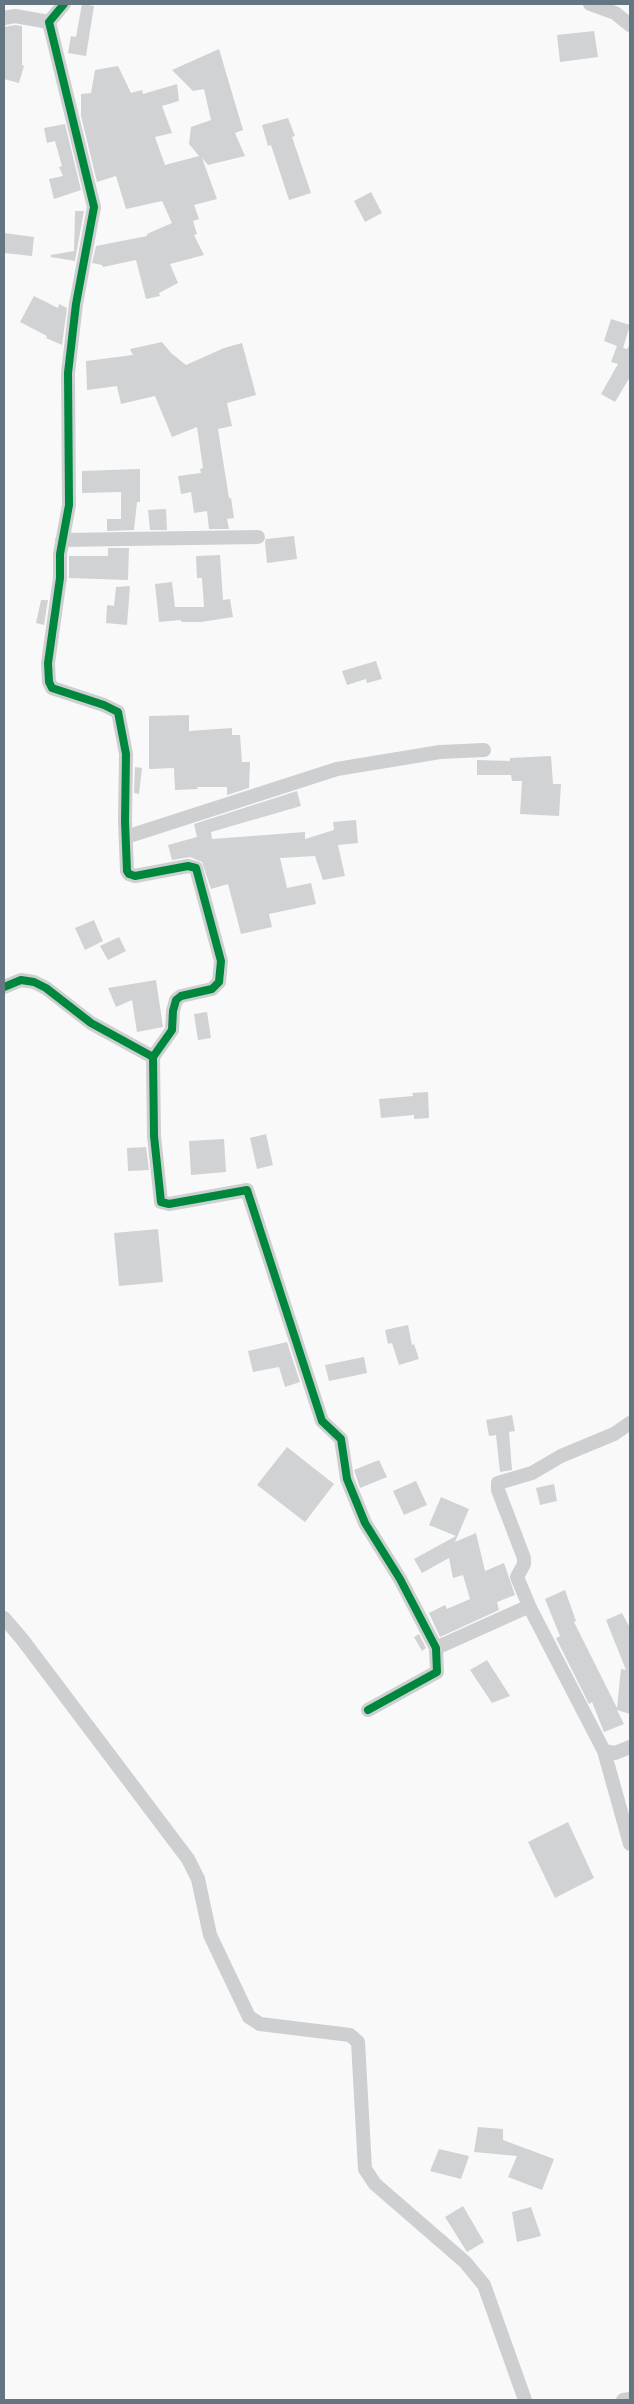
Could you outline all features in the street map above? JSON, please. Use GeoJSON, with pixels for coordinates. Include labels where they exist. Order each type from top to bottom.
{"type":"FeatureCollection","features":[{"type":"Feature","properties":{"kind":"street"},"geometry":{"type":"LineString","coordinates":[[49,22],[64,4]]}},
{"type":"Feature","properties":{"kind":"street"},"geometry":{"type":"LineString","coordinates":[[590,4],[615,13],[630,24]]}},
{"type":"Feature","properties":{"kind":"street"},"geometry":{"type":"LineString","coordinates":[[615,13],[630,12]]}},
{"type":"Feature","properties":{"kind":"street"},"geometry":{"type":"LineString","coordinates":[[4,18],[15,16],[49,22]]}},
{"type":"Feature","properties":{"kind":"street"},"geometry":{"type":"LineString","coordinates":[[49,22],[94,207],[76,304],[68,373],[69,505],[62,540],[60,578],[48,663],[49,682],[52,688],[104,705],[118,712],[126,754],[128,871],[132,876],[188,866],[196,868],[221,961],[219,982],[212,989],[181,996],[176,1000],[173,1011],[172,1030],[153,1057],[154,1136],[161,1202],[169,1204],[247,1190],[322,1421],[341,1439],[347,1479],[366,1523],[400,1579],[436,1648],[437,1672],[368,1710]]}},
{"type":"Feature","properties":{"kind":"street"},"geometry":{"type":"LineString","coordinates":[[62,540],[258,537]]}},
{"type":"Feature","properties":{"kind":"street"},"geometry":{"type":"LineString","coordinates":[[126,837],[337,769],[440,752],[484,750]]}},
{"type":"Feature","properties":{"kind":"street"},"geometry":{"type":"LineString","coordinates":[[4,987],[21,980],[34,982],[46,988],[91,1023],[153,1057]]}},
{"type":"Feature","properties":{"kind":"street"},"geometry":{"type":"LineString","coordinates":[[630,1423],[614,1434],[561,1456],[532,1473],[498,1483],[498,1490],[524,1558],[524,1564],[517,1577],[530,1608],[604,1751],[630,1844]]}},
{"type":"Feature","properties":{"kind":"street"},"geometry":{"type":"LineString","coordinates":[[436,1648],[525,1608],[530,1608]]}},
{"type":"Feature","properties":{"kind":"street"},"geometry":{"type":"LineString","coordinates":[[4,1618],[22,1638],[188,1858],[198,1879],[210,1936],[249,2017],[260,2024],[350,2035],[358,2042],[365,2170],[375,2184],[465,2262],[484,2285],[525,2400]]}},
{"type":"Feature","properties":{"kind":"street"},"geometry":{"type":"LineString","coordinates":[[604,1751],[616,1753],[630,1747]]}},
{"type":"Feature","properties":{"kind":"street"},"geometry":{"type":"LineString","coordinates":[[624,2400],[630,2399]]}},
{"type":"Feature","properties":{"kind":"building"},"geometry":{"type":"Polygon","coordinates":[[[82,4],[94,6],[86,56],[68,53],[71,36],[76,37],[82,4]]]}},
{"type":"Feature","properties":{"kind":"building"},"geometry":{"type":"Polygon","coordinates":[[[22,26],[22,65],[24,66],[19,83],[4,79],[4,27],[22,26]]]}},
{"type":"Feature","properties":{"kind":"building"},"geometry":{"type":"Polygon","coordinates":[[[594,31],[598,57],[560,62],[557,35],[594,31]]]}},
{"type":"Feature","properties":{"kind":"building"},"geometry":{"type":"Polygon","coordinates":[[[219,49],[243,130],[235,133],[245,156],[208,165],[202,158],[217,199],[194,205],[199,219],[193,221],[197,234],[194,235],[204,255],[170,264],[178,283],[159,293],[160,296],[146,299],[136,260],[103,267],[102,265],[92,263],[96,246],[147,236],[147,234],[172,223],[162,201],[126,209],[116,176],[97,182],[81,116],[81,94],[91,93],[95,70],[118,66],[131,93],[142,90],[143,94],[177,84],[179,101],[162,106],[172,133],[155,137],[165,165],[199,156],[189,144],[191,127],[211,120],[204,89],[193,91],[172,70],[219,49]]]}},
{"type":"Feature","properties":{"kind":"building"},"geometry":{"type":"Polygon","coordinates":[[[288,118],[295,136],[292,137],[311,193],[289,200],[271,145],[268,146],[262,125],[288,118]]]}},
{"type":"Feature","properties":{"kind":"building"},"geometry":{"type":"Polygon","coordinates":[[[65,124],[81,190],[54,199],[49,179],[63,176],[59,167],[62,166],[55,141],[47,143],[44,128],[65,124]]]}},
{"type":"Feature","properties":{"kind":"building"},"geometry":{"type":"Polygon","coordinates":[[[371,192],[382,213],[365,222],[354,201],[371,192]]]}},
{"type":"Feature","properties":{"kind":"building"},"geometry":{"type":"Polygon","coordinates":[[[75,211],[84,211],[75,261],[51,257],[51,255],[74,251],[75,211]]]}},
{"type":"Feature","properties":{"kind":"building"},"geometry":{"type":"Polygon","coordinates":[[[4,233],[34,237],[32,256],[4,253],[4,233]]]}},
{"type":"Feature","properties":{"kind":"building"},"geometry":{"type":"Polygon","coordinates":[[[34,296],[58,308],[59,304],[67,308],[62,345],[46,338],[47,336],[20,322],[34,296]]]}},
{"type":"Feature","properties":{"kind":"building"},"geometry":{"type":"Polygon","coordinates":[[[611,319],[630,325],[623,348],[627,349],[630,344],[630,377],[615,402],[601,394],[618,364],[611,362],[617,346],[604,341],[611,319]]]}},
{"type":"Feature","properties":{"kind":"building"},"geometry":{"type":"Polygon","coordinates":[[[162,342],[171,353],[186,365],[224,348],[242,343],[256,395],[227,403],[232,426],[218,429],[234,518],[227,519],[229,529],[209,529],[207,511],[194,513],[191,492],[181,494],[178,476],[201,473],[200,469],[203,468],[197,427],[172,437],[155,396],[121,404],[117,386],[87,390],[86,361],[133,355],[130,349],[162,342]]]}},
{"type":"Feature","properties":{"kind":"building"},"geometry":{"type":"Polygon","coordinates":[[[140,469],[140,502],[137,502],[134,530],[107,531],[107,519],[121,519],[121,492],[82,493],[82,471],[140,469]]]}},
{"type":"Feature","properties":{"kind":"building"},"geometry":{"type":"Polygon","coordinates":[[[166,509],[167,530],[150,530],[148,510],[166,509]]]}},
{"type":"Feature","properties":{"kind":"building"},"geometry":{"type":"Polygon","coordinates":[[[294,536],[297,559],[267,563],[266,539],[294,536]]]}},
{"type":"Feature","properties":{"kind":"building"},"geometry":{"type":"Polygon","coordinates":[[[108,548],[129,548],[128,580],[69,578],[69,556],[108,556],[108,548]]]}},
{"type":"Feature","properties":{"kind":"building"},"geometry":{"type":"Polygon","coordinates":[[[220,555],[223,600],[230,599],[233,617],[201,622],[181,622],[181,620],[159,622],[155,584],[172,582],[175,607],[204,607],[202,578],[197,578],[196,556],[220,555]]]}},
{"type":"Feature","properties":{"kind":"building"},"geometry":{"type":"Polygon","coordinates":[[[130,586],[127,625],[106,623],[107,605],[114,606],[116,587],[130,586]]]}},
{"type":"Feature","properties":{"kind":"building"},"geometry":{"type":"Polygon","coordinates":[[[41,600],[48,600],[44,625],[36,623],[41,600]]]}},
{"type":"Feature","properties":{"kind":"building"},"geometry":{"type":"Polygon","coordinates":[[[376,661],[382,679],[367,683],[366,679],[347,685],[342,671],[376,661]]]}},
{"type":"Feature","properties":{"kind":"building"},"geometry":{"type":"Polygon","coordinates":[[[189,715],[189,731],[232,728],[232,735],[240,735],[242,762],[250,762],[249,788],[227,795],[227,787],[197,787],[198,789],[175,790],[174,768],[149,769],[149,716],[189,715]]]}},
{"type":"Feature","properties":{"kind":"building"},"geometry":{"type":"Polygon","coordinates":[[[551,756],[553,784],[561,784],[559,816],[520,814],[522,781],[512,781],[511,775],[477,775],[477,760],[510,761],[510,758],[551,756]]]}},
{"type":"Feature","properties":{"kind":"building"},"geometry":{"type":"Polygon","coordinates":[[[135,767],[142,768],[139,794],[134,793],[135,767]]]}},
{"type":"Feature","properties":{"kind":"building"},"geometry":{"type":"Polygon","coordinates":[[[297,791],[301,806],[211,832],[212,839],[305,832],[305,839],[334,830],[333,822],[356,820],[358,843],[338,845],[345,876],[323,880],[315,856],[280,858],[287,888],[311,883],[316,904],[269,914],[272,927],[241,934],[228,884],[211,889],[202,862],[190,857],[172,860],[168,845],[197,837],[194,824],[297,791]]]}},
{"type":"Feature","properties":{"kind":"building"},"geometry":{"type":"Polygon","coordinates":[[[94,920],[103,941],[85,950],[75,928],[94,920]]]}},
{"type":"Feature","properties":{"kind":"building"},"geometry":{"type":"Polygon","coordinates":[[[119,937],[126,951],[108,960],[100,946],[119,937]]]}},
{"type":"Feature","properties":{"kind":"building"},"geometry":{"type":"Polygon","coordinates":[[[156,980],[163,1027],[137,1032],[132,1000],[116,1007],[108,988],[156,980]]]}},
{"type":"Feature","properties":{"kind":"building"},"geometry":{"type":"Polygon","coordinates":[[[207,1012],[211,1038],[198,1040],[194,1014],[207,1012]]]}},
{"type":"Feature","properties":{"kind":"building"},"geometry":{"type":"Polygon","coordinates":[[[428,1092],[429,1118],[414,1119],[414,1115],[381,1118],[379,1099],[413,1096],[412,1093],[428,1092]]]}},
{"type":"Feature","properties":{"kind":"building"},"geometry":{"type":"Polygon","coordinates":[[[266,1134],[273,1165],[257,1169],[250,1138],[266,1134]]]}},
{"type":"Feature","properties":{"kind":"building"},"geometry":{"type":"Polygon","coordinates":[[[224,1139],[226,1172],[191,1175],[189,1141],[224,1139]]]}},
{"type":"Feature","properties":{"kind":"building"},"geometry":{"type":"Polygon","coordinates":[[[146,1147],[149,1170],[128,1171],[127,1148],[146,1147]]]}},
{"type":"Feature","properties":{"kind":"building"},"geometry":{"type":"Polygon","coordinates":[[[158,1229],[163,1282],[119,1286],[114,1233],[158,1229]]]}},
{"type":"Feature","properties":{"kind":"building"},"geometry":{"type":"Polygon","coordinates":[[[408,1325],[412,1345],[414,1344],[419,1359],[399,1365],[392,1343],[388,1344],[385,1330],[408,1325]]]}},
{"type":"Feature","properties":{"kind":"building"},"geometry":{"type":"Polygon","coordinates":[[[287,1342],[300,1382],[285,1387],[279,1367],[253,1372],[248,1351],[287,1342]]]}},
{"type":"Feature","properties":{"kind":"building"},"geometry":{"type":"Polygon","coordinates":[[[364,1357],[367,1373],[329,1381],[325,1365],[364,1357]]]}},
{"type":"Feature","properties":{"kind":"building"},"geometry":{"type":"Polygon","coordinates":[[[512,1415],[515,1431],[509,1432],[512,1470],[500,1472],[496,1435],[489,1436],[486,1420],[512,1415]]]}},
{"type":"Feature","properties":{"kind":"building"},"geometry":{"type":"Polygon","coordinates":[[[287,1447],[334,1484],[305,1522],[257,1485],[287,1447]]]}},
{"type":"Feature","properties":{"kind":"building"},"geometry":{"type":"Polygon","coordinates":[[[379,1460],[387,1477],[360,1488],[354,1470],[379,1460]]]}},
{"type":"Feature","properties":{"kind":"building"},"geometry":{"type":"Polygon","coordinates":[[[416,1481],[427,1505],[404,1515],[393,1491],[416,1481]]]}},
{"type":"Feature","properties":{"kind":"building"},"geometry":{"type":"Polygon","coordinates":[[[554,1484],[557,1501],[540,1505],[536,1488],[554,1484]]]}},
{"type":"Feature","properties":{"kind":"building"},"geometry":{"type":"Polygon","coordinates":[[[441,1497],[469,1509],[455,1542],[476,1533],[485,1571],[504,1563],[515,1595],[497,1602],[499,1610],[440,1637],[429,1613],[445,1605],[447,1609],[470,1599],[463,1575],[453,1578],[449,1558],[422,1573],[414,1559],[456,1536],[429,1525],[441,1497]]]}},
{"type":"Feature","properties":{"kind":"building"},"geometry":{"type":"Polygon","coordinates":[[[565,1590],[576,1621],[574,1622],[617,1708],[621,1669],[626,1670],[606,1620],[622,1613],[630,1628],[630,1714],[617,1710],[624,1724],[604,1732],[592,1702],[589,1704],[556,1638],[560,1636],[545,1599],[565,1590]]]}},
{"type":"Feature","properties":{"kind":"building"},"geometry":{"type":"Polygon","coordinates":[[[419,1634],[426,1648],[422,1651],[414,1637],[419,1634]]]}},
{"type":"Feature","properties":{"kind":"building"},"geometry":{"type":"Polygon","coordinates":[[[487,1660],[510,1696],[492,1703],[470,1670],[487,1660]]]}},
{"type":"Feature","properties":{"kind":"building"},"geometry":{"type":"Polygon","coordinates":[[[568,1822],[594,1878],[555,1898],[528,1842],[568,1822]]]}},
{"type":"Feature","properties":{"kind":"building"},"geometry":{"type":"Polygon","coordinates":[[[478,2127],[503,2129],[503,2140],[554,2159],[542,2190],[508,2177],[517,2156],[474,2152],[478,2127]]]}},
{"type":"Feature","properties":{"kind":"building"},"geometry":{"type":"Polygon","coordinates":[[[439,2149],[469,2156],[461,2179],[430,2171],[439,2149]]]}},
{"type":"Feature","properties":{"kind":"building"},"geometry":{"type":"Polygon","coordinates":[[[463,2206],[484,2242],[467,2252],[445,2217],[463,2206]]]}},
{"type":"Feature","properties":{"kind":"building"},"geometry":{"type":"Polygon","coordinates":[[[531,2207],[541,2236],[517,2242],[512,2212],[531,2207]]]}},
{"type":"Feature","properties":{"kind":"cycle path"},"geometry":{"type":"LineString","coordinates":[[64,4],[49,22],[94,207],[76,304],[68,373],[69,505],[60,554],[60,578],[48,663],[49,682],[52,688],[104,705],[118,712],[126,754],[125,821],[127,871],[135,876],[188,866],[196,868],[221,961],[219,982],[212,989],[181,996],[176,1000],[173,1011],[172,1030],[153,1057]]}},
{"type":"Feature","properties":{"kind":"cycle path"},"geometry":{"type":"LineString","coordinates":[[4,987],[21,980],[34,982],[46,988],[91,1023],[153,1057],[154,1136],[161,1202],[169,1204],[247,1190],[322,1421],[341,1439],[347,1479],[365,1523],[400,1579],[436,1648],[437,1672],[368,1710]]}}]}
